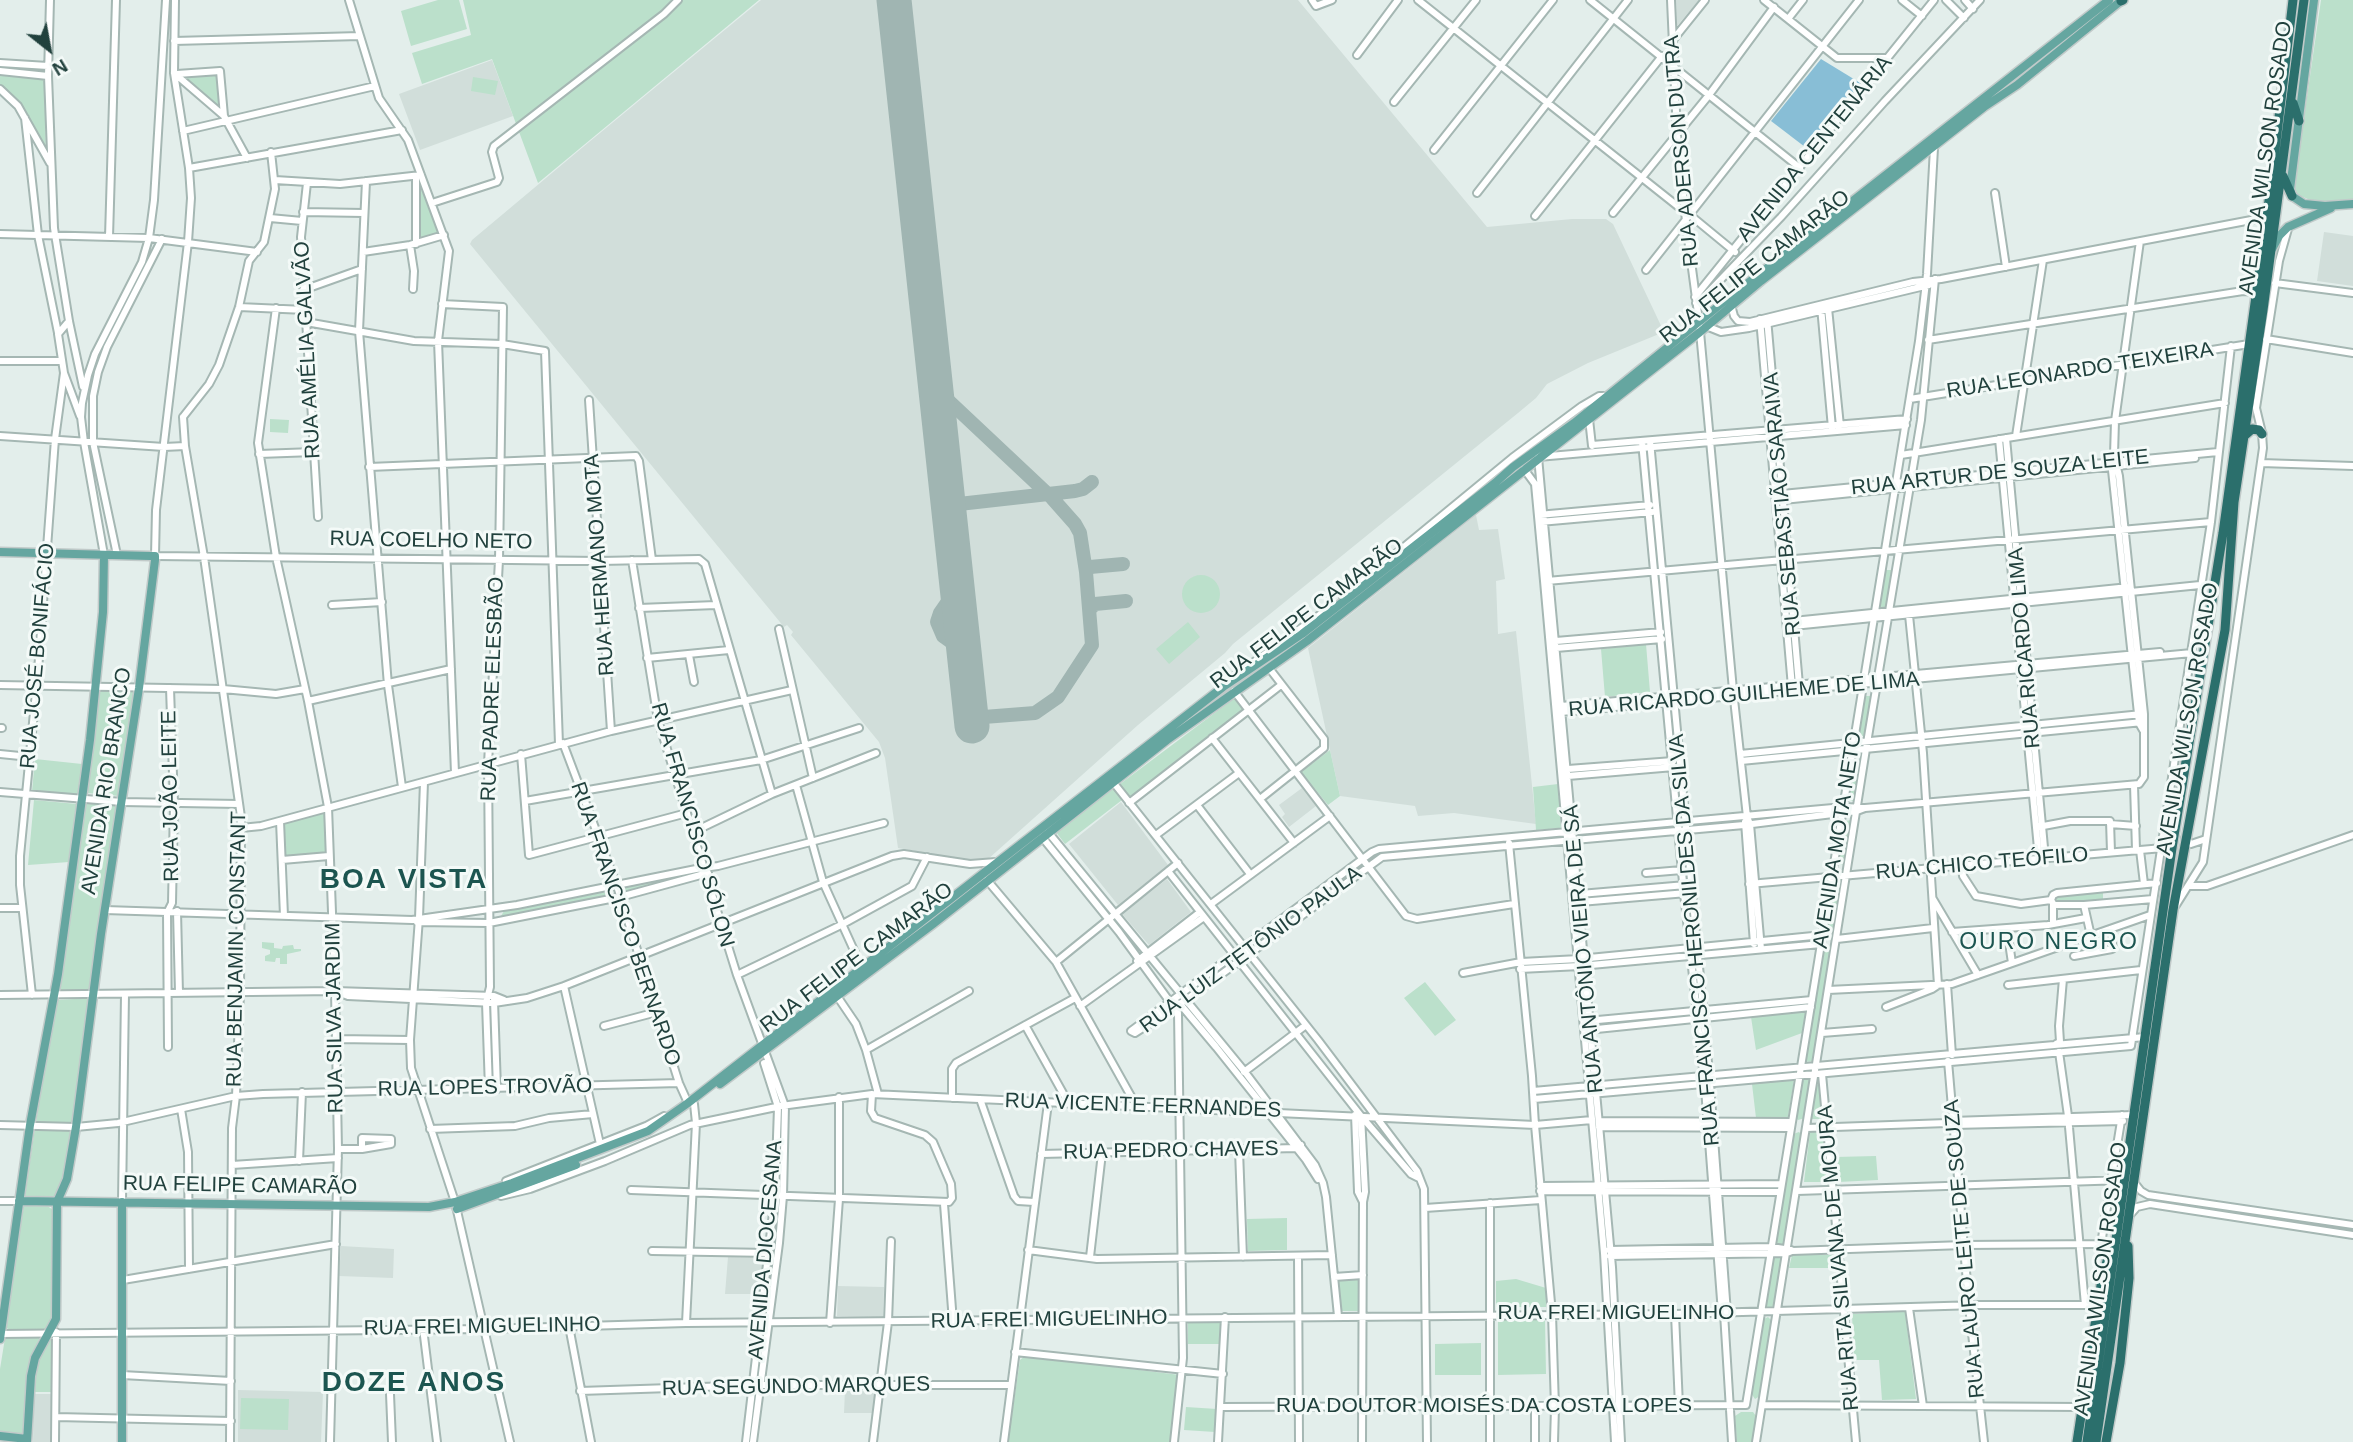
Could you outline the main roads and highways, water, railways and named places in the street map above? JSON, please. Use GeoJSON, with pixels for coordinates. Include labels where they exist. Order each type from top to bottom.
{"type":"FeatureCollection","features":[{"type":"Feature","properties":{"kind":"highway","name":"AVENIDA WILSON ROSADO"},"geometry":{"type":"LineString","coordinates":[[2122,1230],[2128,1218],[2132,1118],[2145,1037],[2168,848],[2221,547],[2267,217],[2293,0]]}},
{"type":"Feature","properties":{"kind":"highway","name":"AVENIDA WILSON ROSADO"},"geometry":{"type":"LineString","coordinates":[[2096,1442],[2129,1180],[2185,838],[2225,630],[2234,502],[2271,252],[2304,0]]}},
{"type":"Feature","properties":{"kind":"highway"},"geometry":{"type":"LineString","coordinates":[[2292,100],[2299,121]]}},
{"type":"Feature","properties":{"kind":"highway"},"geometry":{"type":"LineString","coordinates":[[2282,171],[2292,196]]}},
{"type":"Feature","properties":{"kind":"highway"},"geometry":{"type":"LineString","coordinates":[[2251,385],[2256,408]]}},
{"type":"Feature","properties":{"kind":"highway"},"geometry":{"type":"LineString","coordinates":[[2243,437],[2252,429],[2259,429],[2262,434]]}},
{"type":"Feature","properties":{"kind":"highway"},"geometry":{"type":"LineString","coordinates":[[2206,629],[2215,638],[2219,638],[2225,630]]}},
{"type":"Feature","properties":{"kind":"highway"},"geometry":{"type":"LineString","coordinates":[[2200,665],[2208,655],[2214,657],[2218,667]]}},
{"type":"Feature","properties":{"kind":"highway"},"geometry":{"type":"LineString","coordinates":[[2077,1442],[2102,1279],[2122,1230]]}},
{"type":"Feature","properties":{"kind":"highway"},"geometry":{"type":"LineString","coordinates":[[2106,1442],[2120,1363],[2129,1278],[2122,1230]]}},
{"type":"Feature","properties":{"kind":"highway","name":"AVENIDA WILSON ROSADO"},"geometry":{"type":"LineString","coordinates":[[2087,1442],[2118,1260]]}},
{"type":"Feature","properties":{"kind":"main road","name":"RUA FELIPE CAMARÃO"},"geometry":{"type":"LineString","coordinates":[[762,1049],[828,1003],[862,968],[929,916],[1045,834],[1234,691],[1307,641],[1588,418],[1896,167],[2109,0]]}},
{"type":"Feature","properties":{"kind":"main road","name":"RUA FELIPE CAMARÃO"},"geometry":{"type":"LineString","coordinates":[[649,1133],[835,993],[918,935],[983,879],[999,861],[1225,686],[1285,646],[1549,440],[1731,305],[1984,107],[2017,85],[2122,0]]}},
{"type":"Feature","properties":{"kind":"main road"},"geometry":{"type":"LineString","coordinates":[[2314,0],[2290,185],[2292,196],[2304,204],[2353,204]]}},
{"type":"Feature","properties":{"kind":"main road"},"geometry":{"type":"LineString","coordinates":[[2017,85],[2048,58],[2045,53],[2038,55]]}},
{"type":"Feature","properties":{"kind":"main road"},"geometry":{"type":"LineString","coordinates":[[1894,178],[1891,180],[1888,177],[1896,167]]}},
{"type":"Feature","properties":{"kind":"main road"},"geometry":{"type":"LineString","coordinates":[[1862,204],[1868,196],[1864,193]]}},
{"type":"Feature","properties":{"kind":"main road"},"geometry":{"type":"LineString","coordinates":[[2271,252],[2279,236],[2288,228],[2309,216],[2337,206]]}},
{"type":"Feature","properties":{"kind":"main road"},"geometry":{"type":"LineString","coordinates":[[1524,469],[1521,461],[1549,440]]}},
{"type":"Feature","properties":{"kind":"main road","name":"RUA COELHO NETO"},"geometry":{"type":"LineString","coordinates":[[0,554],[157,558]]}},
{"type":"Feature","properties":{"kind":"main road","name":"RUA COELHO NETO"},"geometry":{"type":"LineString","coordinates":[[104,557],[117,555],[157,558]]}},
{"type":"Feature","properties":{"kind":"main road","name":"AVENIDA RIO BRANCO"},"geometry":{"type":"LineString","coordinates":[[0,1339],[30,1125],[53,995],[82,798],[103,612],[104,557]]}},
{"type":"Feature","properties":{"kind":"main road","name":"AVENIDA RIO BRANCO"},"geometry":{"type":"LineString","coordinates":[[27,1440],[33,1367],[37,1352],[52,1333],[56,1322],[57,1202],[67,1179],[76,1127],[157,558]]}},
{"type":"Feature","properties":{"kind":"main road"},"geometry":{"type":"LineString","coordinates":[[1269,668],[1266,661],[1285,646]]}},
{"type":"Feature","properties":{"kind":"main road"},"geometry":{"type":"LineString","coordinates":[[1234,691],[1249,678],[1246,675],[1237,678]]}},
{"type":"Feature","properties":{"kind":"main road"},"geometry":{"type":"LineString","coordinates":[[1153,751],[1164,738],[1154,741]]}},
{"type":"Feature","properties":{"kind":"main road"},"geometry":{"type":"LineString","coordinates":[[918,935],[911,940],[908,937],[929,916]]}},
{"type":"Feature","properties":{"kind":"main road"},"geometry":{"type":"LineString","coordinates":[[885,960],[899,946],[897,943],[888,947]]}},
{"type":"Feature","properties":{"kind":"main road","name":"RUA FELIPE CAMARÃO"},"geometry":{"type":"LineString","coordinates":[[19,1201],[429,1207],[456,1205],[513,1186],[649,1133],[666,1130],[691,1104]]}},
{"type":"Feature","properties":{"kind":"main road"},"geometry":{"type":"LineString","coordinates":[[122,1202],[122,1442]]}},
{"type":"Feature","properties":{"kind":"main road"},"geometry":{"type":"LineString","coordinates":[[0,1436],[27,1440]]}},
{"type":"Feature","properties":{"kind":"water"},"geometry":{"type":"Polygon","coordinates":[[[1821,59],[1862,84],[1809,150],[1771,121],[1821,59]]]}},
{"type":"Feature","properties":{"kind":"district","name":"BOA VISTA"},"geometry":{"type":"Point","coordinates":[404,880]}},
{"type":"Feature","properties":{"kind":"district","name":"OURO NEGRO"},"geometry":{"type":"Point","coordinates":[2049,943]}},
{"type":"Feature","properties":{"kind":"district","name":"DOZE ANOS"},"geometry":{"type":"Point","coordinates":[414,1383]}}]}
